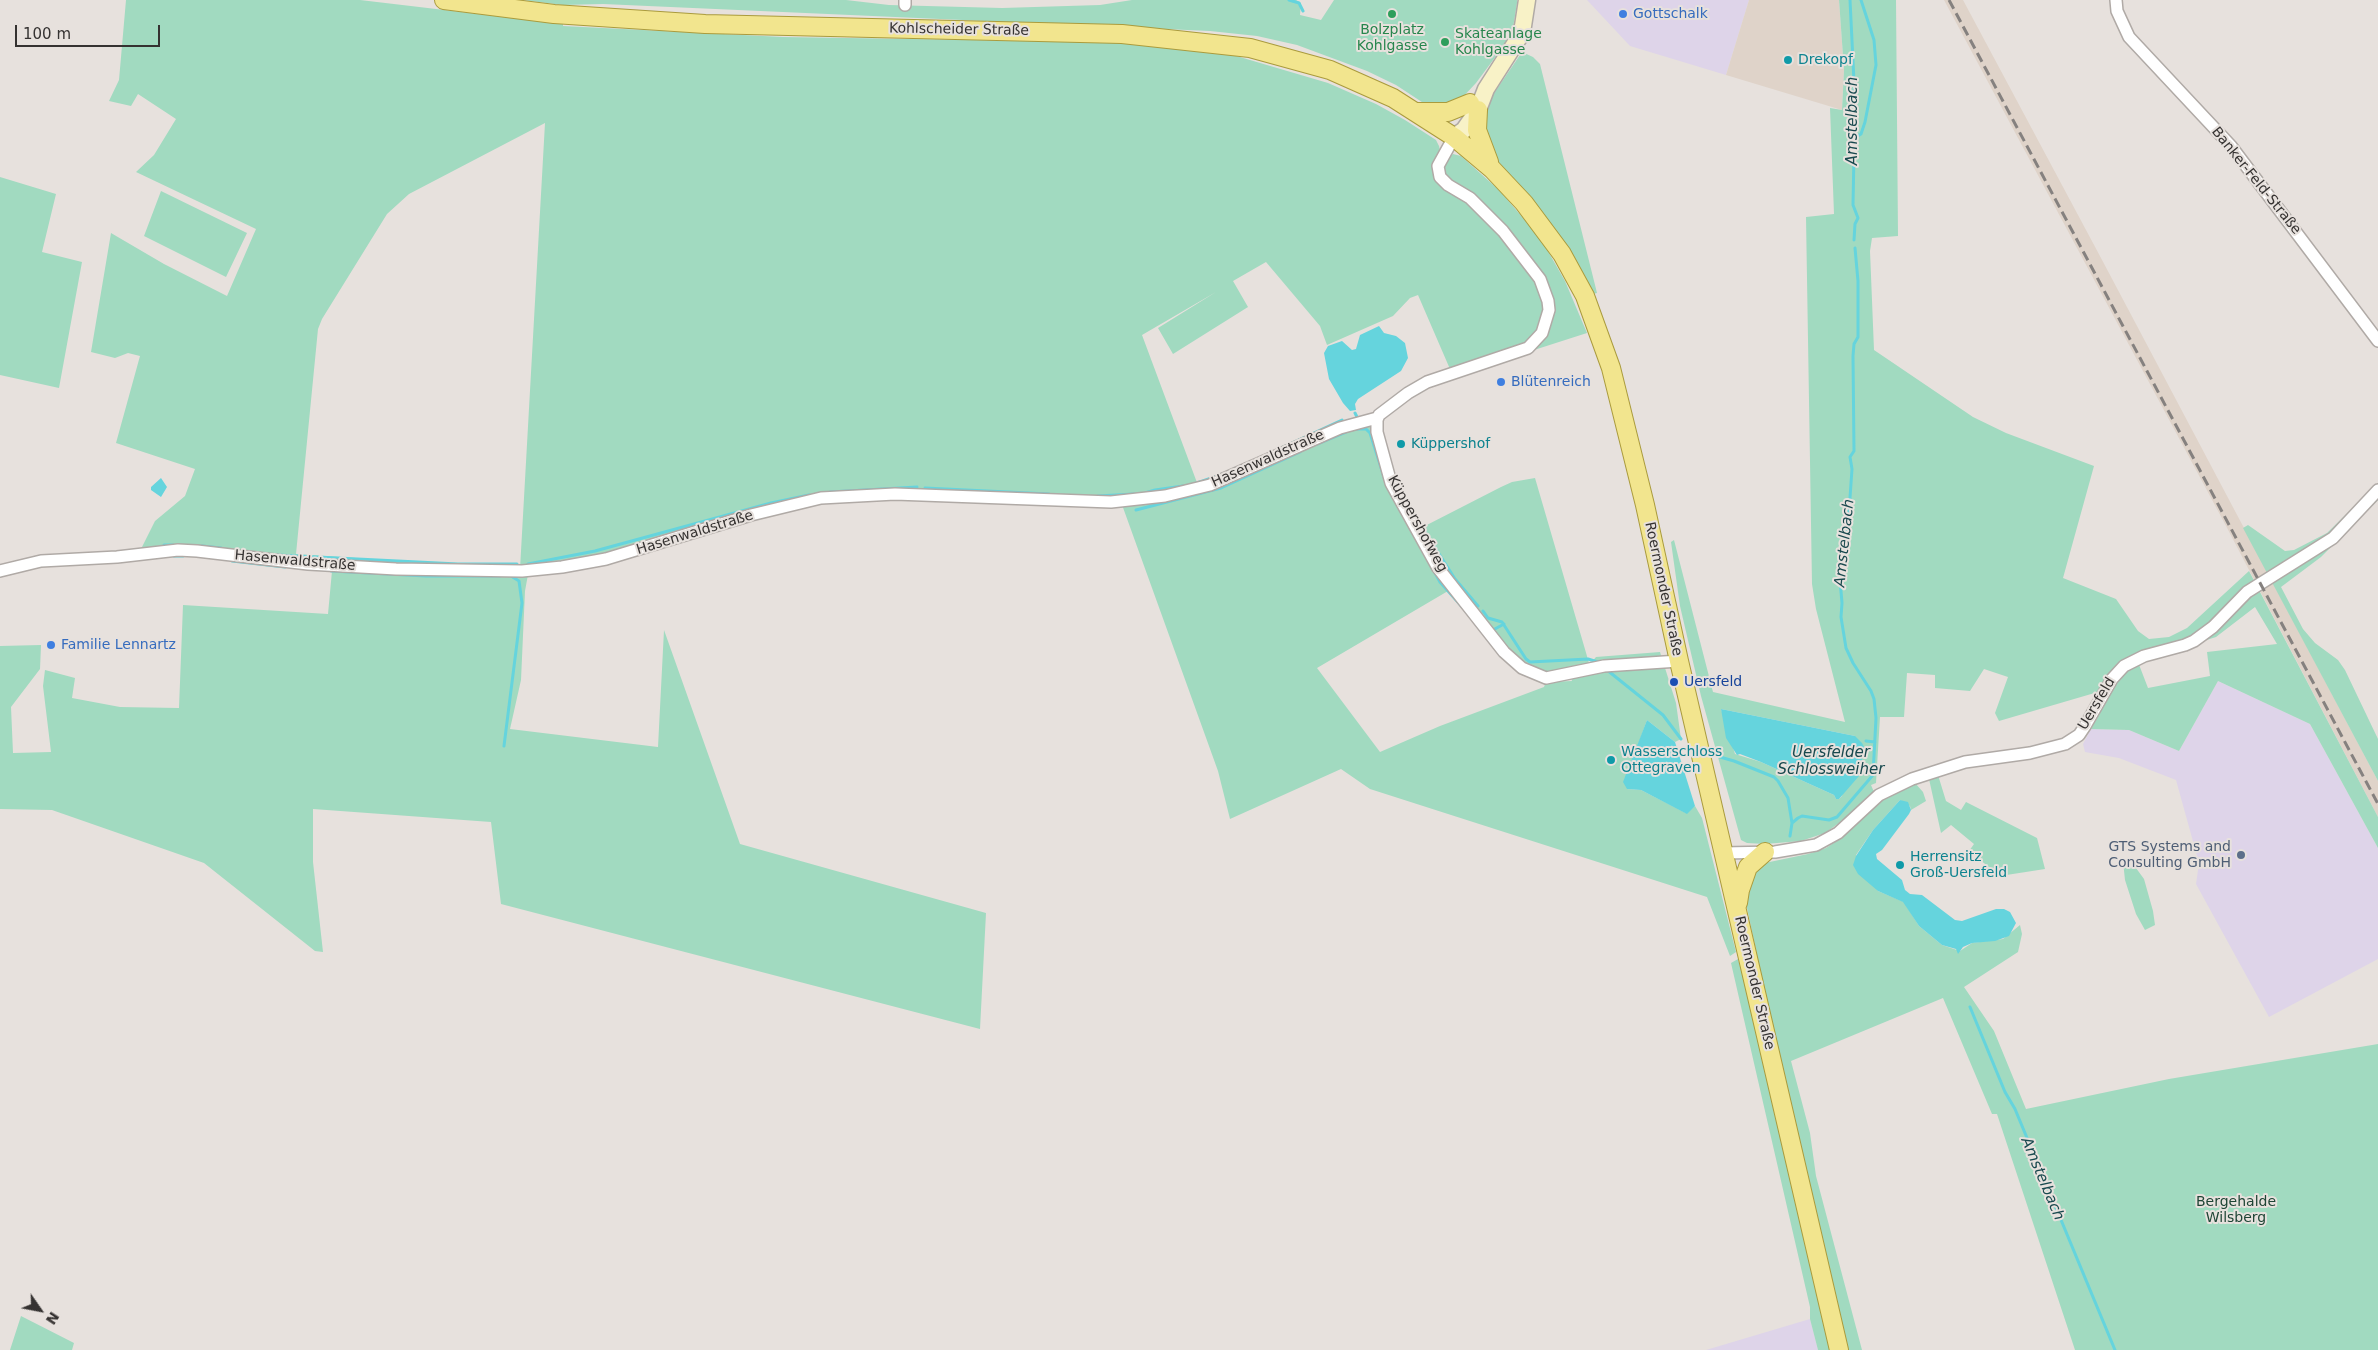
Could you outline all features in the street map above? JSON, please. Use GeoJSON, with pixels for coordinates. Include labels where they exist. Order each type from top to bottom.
{"type":"FeatureCollection","features":[{"type":"Feature","properties":{"kind":"main road","name":"Kohlscheider Straße"},"geometry":{"type":"LineString","coordinates":[[444,0],[554,14],[695,23],[1122,34],[1211,42],[1285,56],[1330,70],[1393,98],[1454,137]]}},
{"type":"Feature","properties":{"kind":"main road"},"geometry":{"type":"LineString","coordinates":[[1454,137],[1464,130],[1474,106],[1518,39],[1524,26],[1527,0]]}},
{"type":"Feature","properties":{"kind":"main road"},"geometry":{"type":"LineString","coordinates":[[1417,112],[1448,112],[1474,106]]}},
{"type":"Feature","properties":{"kind":"main road"},"geometry":{"type":"LineString","coordinates":[[1474,106],[1479,141],[1492,169]]}},
{"type":"Feature","properties":{"kind":"main road","name":"Roermonder Straße"},"geometry":{"type":"LineString","coordinates":[[1454,137],[1492,169],[1524,204],[1562,254],[1585,296],[1604,346],[1645,505],[1679,661],[1838,1350]]}},
{"type":"Feature","properties":{"kind":"main road"},"geometry":{"type":"LineString","coordinates":[[1737,911],[1743,877],[1748,867],[1765,852]]}},
{"type":"Feature","properties":{"kind":"street","name":"Banker-Feld-Straße"},"geometry":{"type":"LineString","coordinates":[[2116,0],[2117,11],[2129,37],[2232,146],[2378,341]]}},
{"type":"Feature","properties":{"kind":"street"},"geometry":{"type":"LineString","coordinates":[[1377,418],[1408,393],[1427,382],[1528,348],[1542,333],[1549,310],[1540,278],[1503,230],[1470,198],[1448,185],[1440,177],[1438,166],[1454,137]]}},
{"type":"Feature","properties":{"kind":"street","name":"Küppershofweg"},"geometry":{"type":"LineString","coordinates":[[1377,418],[1377,432],[1383,457],[1391,483],[1405,510],[1438,568],[1513,662],[1534,674],[1546,678],[1604,666],[1679,661]]}},
{"type":"Feature","properties":{"kind":"street","name":"Hasenwaldstraße"},"geometry":{"type":"LineString","coordinates":[[0,571],[41,561],[117,557],[178,550],[308,564],[396,569],[522,571],[562,567],[606,560],[751,515],[821,498],[895,494],[1111,502],[1165,496],[1210,486],[1340,428],[1377,418]]}},
{"type":"Feature","properties":{"kind":"street","name":"Uersfeld"},"geometry":{"type":"LineString","coordinates":[[1723,853],[1798,849],[1831,838],[1879,795],[1923,774],[1965,762],[2030,754],[2065,744],[2079,735],[2112,679],[2124,666],[2144,656],[2194,641],[2263,580],[2333,538],[2378,490]]}},
{"type":"Feature","properties":{"kind":"shaded area"},"geometry":{"type":"Polygon","coordinates":[[[1587,0],[1749,0],[1726,75],[1630,46],[1587,0]]]}},
{"type":"Feature","properties":{"kind":"shaded area"},"geometry":{"type":"Polygon","coordinates":[[[1749,0],[1839,0],[1844,70],[1842,110],[1726,75],[1749,0]]]}},
{"type":"Feature","properties":{"kind":"shaded area"},"geometry":{"type":"Polygon","coordinates":[[[1944,0],[1963,0],[2101,258],[2378,781],[2378,817],[2225,524],[1944,0]]]}},
{"type":"Feature","properties":{"kind":"shaded area"},"geometry":{"type":"Polygon","coordinates":[[[2218,681],[2310,724],[2378,848],[2378,959],[2269,1017],[2196,884],[2199,863],[2176,780],[2119,758],[2085,752],[2083,744],[2091,729],[2129,730],[2179,751],[2218,681]]]}},
{"type":"Feature","properties":{"kind":"shaded area"},"geometry":{"type":"Polygon","coordinates":[[[1810,1319],[1818,1350],[1706,1350],[1810,1319]]]}},
{"type":"Feature","properties":{"kind":"green space"},"geometry":{"type":"Polygon","coordinates":[[[126,0],[360,0],[563,24],[563,26],[783,37],[1102,42],[1203,50],[1233,55],[1328,83],[1376,104],[1436,140],[1443,163],[1453,154],[1461,156],[1499,190],[1545,246],[1565,281],[1587,333],[1453,376],[1418,295],[1410,298],[1393,316],[1327,345],[1320,326],[1266,262],[1233,281],[1248,307],[1173,354],[1158,328],[1216,292],[1142,335],[1196,480],[1199,487],[1368,418],[1386,483],[1448,591],[1317,668],[1380,752],[1440,726],[1544,687],[1546,682],[1572,681],[1569,671],[1590,664],[1596,657],[1660,652],[1676,703],[1681,739],[1675,742],[1647,720],[1634,756],[1627,789],[1641,790],[1686,813],[1695,806],[1702,818],[1736,952],[1730,956],[1707,897],[1370,789],[1341,769],[1230,819],[1218,771],[1121,502],[896,494],[822,500],[637,551],[529,569],[525,591],[521,680],[510,729],[658,747],[664,630],[740,844],[986,913],[980,1029],[501,904],[491,822],[313,809],[313,862],[323,952],[315,951],[204,863],[52,810],[0,809],[0,646],[41,645],[40,669],[11,707],[13,753],[51,752],[43,686],[45,670],[75,678],[72,698],[120,707],[179,708],[183,605],[328,614],[332,571],[141,549],[155,521],[185,496],[195,469],[116,443],[140,356],[128,353],[115,358],[91,352],[111,233],[164,264],[227,296],[256,229],[136,172],[154,155],[176,119],[138,94],[131,106],[109,101],[119,80],[126,0]],[[545,123],[409,194],[387,214],[322,319],[318,329],[296,554],[520,569],[545,123]]]}},
{"type":"Feature","properties":{"kind":"green space"},"geometry":{"type":"Polygon","coordinates":[[[522,0],[846,0],[889,5],[1002,8],[1100,5],[1132,0],[1296,0],[1301,3],[1300,15],[1321,20],[1334,0],[1517,0],[1517,3],[1513,28],[1505,44],[1476,83],[1460,100],[1448,106],[1428,106],[1396,85],[1367,71],[1297,45],[1257,36],[1210,31],[603,4],[563,5],[522,0]]]}},
{"type":"Feature","properties":{"kind":"green space"},"geometry":{"type":"Polygon","coordinates":[[[1839,0],[1896,0],[1898,236],[1872,238],[1870,251],[1874,350],[1973,417],[2006,433],[2094,466],[2063,578],[2116,599],[2138,631],[2149,639],[2169,637],[2187,628],[2249,571],[2378,817],[2378,848],[2310,724],[2218,681],[2179,751],[2129,730],[2091,729],[2108,698],[2098,692],[1999,721],[1995,713],[2008,677],[1984,669],[1970,691],[1935,688],[1935,675],[1907,673],[1904,717],[1880,717],[1876,783],[1871,785],[1874,792],[1825,833],[1801,841],[1765,844],[1747,843],[1741,840],[1701,696],[1680,606],[1671,542],[1674,540],[1713,692],[1845,722],[1816,609],[1812,584],[1806,217],[1834,214],[1830,108],[1842,110],[1844,70],[1839,0]],[[2255,607],[2216,637],[2138,662],[2148,688],[2210,676],[2207,652],[2277,644],[2255,607]],[[1721,709],[1735,754],[1761,762],[1834,795],[1836,799],[1842,796],[1855,736],[1721,709]]]}},
{"type":"Feature","properties":{"kind":"green space"},"geometry":{"type":"Polygon","coordinates":[[[1522,52],[1533,57],[1540,64],[1597,293],[1593,294],[1580,267],[1490,151],[1483,118],[1488,102],[1522,52]]]}},
{"type":"Feature","properties":{"kind":"green space"},"geometry":{"type":"Polygon","coordinates":[[[0,177],[56,194],[42,252],[82,262],[59,388],[0,375],[0,177]]]}},
{"type":"Feature","properties":{"kind":"green space"},"geometry":{"type":"Polygon","coordinates":[[[161,191],[247,233],[226,277],[144,236],[161,191]]]}},
{"type":"Feature","properties":{"kind":"green space"},"geometry":{"type":"Polygon","coordinates":[[[1535,478],[1589,663],[1549,672],[1530,666],[1507,650],[1471,605],[1419,529],[1512,482],[1535,478]]]}},
{"type":"Feature","properties":{"kind":"green space"},"geometry":{"type":"Polygon","coordinates":[[[2378,483],[2378,500],[2321,557],[2281,587],[2303,629],[2315,643],[2338,660],[2345,670],[2378,739],[2378,781],[2243,528],[2248,525],[2285,551],[2294,550],[2327,533],[2378,483]]]}},
{"type":"Feature","properties":{"kind":"green space"},"geometry":{"type":"Polygon","coordinates":[[[1938,775],[1946,801],[1961,810],[1966,802],[2037,838],[2045,869],[2000,876],[1969,851],[1974,844],[1951,825],[1941,833],[1929,779],[1938,775]]]}},
{"type":"Feature","properties":{"kind":"green space","name":"Bergehalde Wilsberg"},"geometry":{"type":"Polygon","coordinates":[[[1915,783],[1923,792],[1926,801],[1911,810],[1910,806],[1900,800],[1873,830],[1856,855],[1878,891],[1904,902],[1919,926],[1942,945],[1960,951],[1972,943],[2003,939],[2020,925],[2022,934],[2018,952],[1964,987],[1994,1031],[2026,1109],[2169,1079],[2378,1044],[2378,1350],[2075,1350],[1997,1114],[1992,1114],[1943,998],[1791,1061],[1810,1133],[1816,1176],[1862,1350],[1845,1350],[1747,908],[1747,882],[1760,864],[1808,854],[1826,848],[1843,837],[1884,798],[1915,783]]]}},
{"type":"Feature","properties":{"kind":"green space"},"geometry":{"type":"Polygon","coordinates":[[[2128,857],[2144,879],[2153,911],[2155,925],[2145,930],[2136,914],[2125,880],[2123,861],[2128,857]]]}},
{"type":"Feature","properties":{"kind":"green space"},"geometry":{"type":"Polygon","coordinates":[[[1738,959],[1757,1029],[1830,1350],[1818,1350],[1810,1319],[1810,1307],[1731,963],[1738,959]]]}},
{"type":"Feature","properties":{"kind":"green space"},"geometry":{"type":"Polygon","coordinates":[[[21,1316],[74,1343],[72,1350],[10,1350],[21,1316]]]}},
{"type":"Feature","properties":{"kind":"water"},"geometry":{"type":"Polygon","coordinates":[[[1379,326],[1384,333],[1396,336],[1405,343],[1408,358],[1401,371],[1358,399],[1355,404],[1356,410],[1350,411],[1329,379],[1324,353],[1328,346],[1342,341],[1352,350],[1356,349],[1360,335],[1379,326]]]}},
{"type":"Feature","properties":{"kind":"water"},"geometry":{"type":"Polygon","coordinates":[[[161,478],[167,487],[161,497],[151,490],[151,487],[161,478]]]}},
{"type":"Feature","properties":{"kind":"water","name":"Uersfelder Schlossweiher"},"geometry":{"type":"Polygon","coordinates":[[[1721,709],[1855,736],[1864,747],[1859,776],[1839,799],[1836,799],[1834,795],[1761,762],[1740,754],[1737,755],[1726,738],[1721,709]]]}},
{"type":"Feature","properties":{"kind":"water"},"geometry":{"type":"Polygon","coordinates":[[[1647,720],[1675,742],[1695,806],[1687,814],[1641,790],[1627,789],[1623,782],[1647,720]]]}},
{"type":"Feature","properties":{"kind":"water"},"geometry":{"type":"Polygon","coordinates":[[[1900,800],[1908,802],[1911,810],[1882,850],[1876,854],[1877,859],[1902,880],[1905,890],[1910,894],[1922,895],[1955,920],[1962,921],[1996,909],[2004,909],[2010,912],[2016,923],[2009,936],[1995,941],[1972,943],[1963,947],[1958,954],[1956,949],[1942,945],[1919,926],[1903,902],[1878,891],[1858,874],[1853,865],[1856,856],[1873,830],[1900,800]]]}},
{"type":"Feature","properties":{"kind":"waterway"},"geometry":{"type":"LineString","coordinates":[[1289,0],[1299,3],[1303,11]]}},
{"type":"Feature","properties":{"kind":"waterway","name":"Amstelbach"},"geometry":{"type":"LineString","coordinates":[[1850,0],[1855,102],[1853,205],[1858,218],[1855,224],[1854,240]]}},
{"type":"Feature","properties":{"kind":"waterway"},"geometry":{"type":"LineString","coordinates":[[1853,139],[1861,134],[1865,122],[1876,65],[1874,40],[1861,0]]}},
{"type":"Feature","properties":{"kind":"waterway","name":"Amstelbach"},"geometry":{"type":"LineString","coordinates":[[1790,836],[1792,823],[1802,816],[1829,820],[1837,817],[1873,775],[1876,718],[1874,699],[1846,648],[1841,617],[1840,580],[1847,541],[1852,469],[1850,457],[1854,451],[1853,356],[1854,344],[1858,337],[1858,281],[1855,248]]}},
{"type":"Feature","properties":{"kind":"waterway"},"geometry":{"type":"LineString","coordinates":[[1355,413],[1357,417]]}},
{"type":"Feature","properties":{"kind":"waterway"},"geometry":{"type":"LineString","coordinates":[[1279,449],[1342,420]]}},
{"type":"Feature","properties":{"kind":"waterway"},"geometry":{"type":"LineString","coordinates":[[1365,428],[1370,433],[1384,477]]}},
{"type":"Feature","properties":{"kind":"waterway"},"geometry":{"type":"LineString","coordinates":[[1356,429],[1365,429]]}},
{"type":"Feature","properties":{"kind":"waterway"},"geometry":{"type":"LineString","coordinates":[[1317,444],[1346,432]]}},
{"type":"Feature","properties":{"kind":"waterway"},"geometry":{"type":"LineString","coordinates":[[1136,510],[1221,488],[1300,452]]}},
{"type":"Feature","properties":{"kind":"waterway"},"geometry":{"type":"LineString","coordinates":[[1194,484],[1223,474]]}},
{"type":"Feature","properties":{"kind":"waterway"},"geometry":{"type":"LineString","coordinates":[[1145,493],[1183,486]]}},
{"type":"Feature","properties":{"kind":"waterway"},"geometry":{"type":"LineString","coordinates":[[830,492],[917,487]]}},
{"type":"Feature","properties":{"kind":"waterway"},"geometry":{"type":"LineString","coordinates":[[925,488],[1049,494]]}},
{"type":"Feature","properties":{"kind":"waterway"},"geometry":{"type":"LineString","coordinates":[[1098,496],[1134,494]]}},
{"type":"Feature","properties":{"kind":"waterway"},"geometry":{"type":"LineString","coordinates":[[528,564],[595,551],[771,503],[809,495]]}},
{"type":"Feature","properties":{"kind":"waterway"},"geometry":{"type":"LineString","coordinates":[[1422,527],[1455,579],[1478,606]]}},
{"type":"Feature","properties":{"kind":"waterway"},"geometry":{"type":"LineString","coordinates":[[164,545],[173,545]]}},
{"type":"Feature","properties":{"kind":"waterway"},"geometry":{"type":"LineString","coordinates":[[202,546],[221,548]]}},
{"type":"Feature","properties":{"kind":"waterway"},"geometry":{"type":"LineString","coordinates":[[277,555],[458,564],[517,564]]}},
{"type":"Feature","properties":{"kind":"waterway"},"geometry":{"type":"LineString","coordinates":[[174,556],[183,556]]}},
{"type":"Feature","properties":{"kind":"waterway"},"geometry":{"type":"LineString","coordinates":[[232,561],[285,567]]}},
{"type":"Feature","properties":{"kind":"waterway"},"geometry":{"type":"LineString","coordinates":[[331,571],[426,576],[500,576]]}},
{"type":"Feature","properties":{"kind":"waterway"},"geometry":{"type":"LineString","coordinates":[[1434,571],[1440,582],[1464,609]]}},
{"type":"Feature","properties":{"kind":"waterway"},"geometry":{"type":"LineString","coordinates":[[504,746],[522,603],[519,581],[511,576]]}},
{"type":"Feature","properties":{"kind":"waterway"},"geometry":{"type":"LineString","coordinates":[[1483,611],[1488,618],[1502,622],[1526,659],[1530,662],[1588,659],[1601,663]]}},
{"type":"Feature","properties":{"kind":"waterway"},"geometry":{"type":"LineString","coordinates":[[1493,630],[1504,624]]}},
{"type":"Feature","properties":{"kind":"waterway"},"geometry":{"type":"LineString","coordinates":[[1607,670],[1663,715],[1681,739]]}},
{"type":"Feature","properties":{"kind":"waterway"},"geometry":{"type":"LineString","coordinates":[[1866,741],[1875,742]]}},
{"type":"Feature","properties":{"kind":"waterway"},"geometry":{"type":"LineString","coordinates":[[1720,757],[1774,777],[1788,798],[1792,823]]}},
{"type":"Feature","properties":{"kind":"waterway","name":"Amstelbach"},"geometry":{"type":"LineString","coordinates":[[1970,1007],[2005,1092],[2015,1109],[2115,1350]]}},
{"type":"Feature","properties":{"kind":"railway"},"geometry":{"type":"LineString","coordinates":[[1949,0],[2378,804]]}},
{"type":"Feature","properties":{"kind":"place","name":"Bolzplatz Kohlgasse"},"geometry":{"type":"Point","coordinates":[1392,14]}},
{"type":"Feature","properties":{"kind":"place","name":"Gottschalk"},"geometry":{"type":"Point","coordinates":[1623,14]}},
{"type":"Feature","properties":{"kind":"place","name":"Skateanlage Kohlgasse"},"geometry":{"type":"Point","coordinates":[1445,42]}},
{"type":"Feature","properties":{"kind":"place","name":"Drekopf"},"geometry":{"type":"Point","coordinates":[1788,60]}},
{"type":"Feature","properties":{"kind":"place","name":"Blütenreich"},"geometry":{"type":"Point","coordinates":[1501,382]}},
{"type":"Feature","properties":{"kind":"place","name":"Küppershof"},"geometry":{"type":"Point","coordinates":[1401,444]}},
{"type":"Feature","properties":{"kind":"place","name":"Familie Lennartz"},"geometry":{"type":"Point","coordinates":[51,645]}},
{"type":"Feature","properties":{"kind":"place","name":"Uersfeld"},"geometry":{"type":"Point","coordinates":[1674,682]}},
{"type":"Feature","properties":{"kind":"place","name":"Wasserschloss Ottegraven"},"geometry":{"type":"Point","coordinates":[1611,760]}},
{"type":"Feature","properties":{"kind":"place","name":"GTS Systems and Consulting GmbH"},"geometry":{"type":"Point","coordinates":[2241,855]}},
{"type":"Feature","properties":{"kind":"place","name":"Herrensitz Groß-Uersfeld"},"geometry":{"type":"Point","coordinates":[1900,865]}}]}
